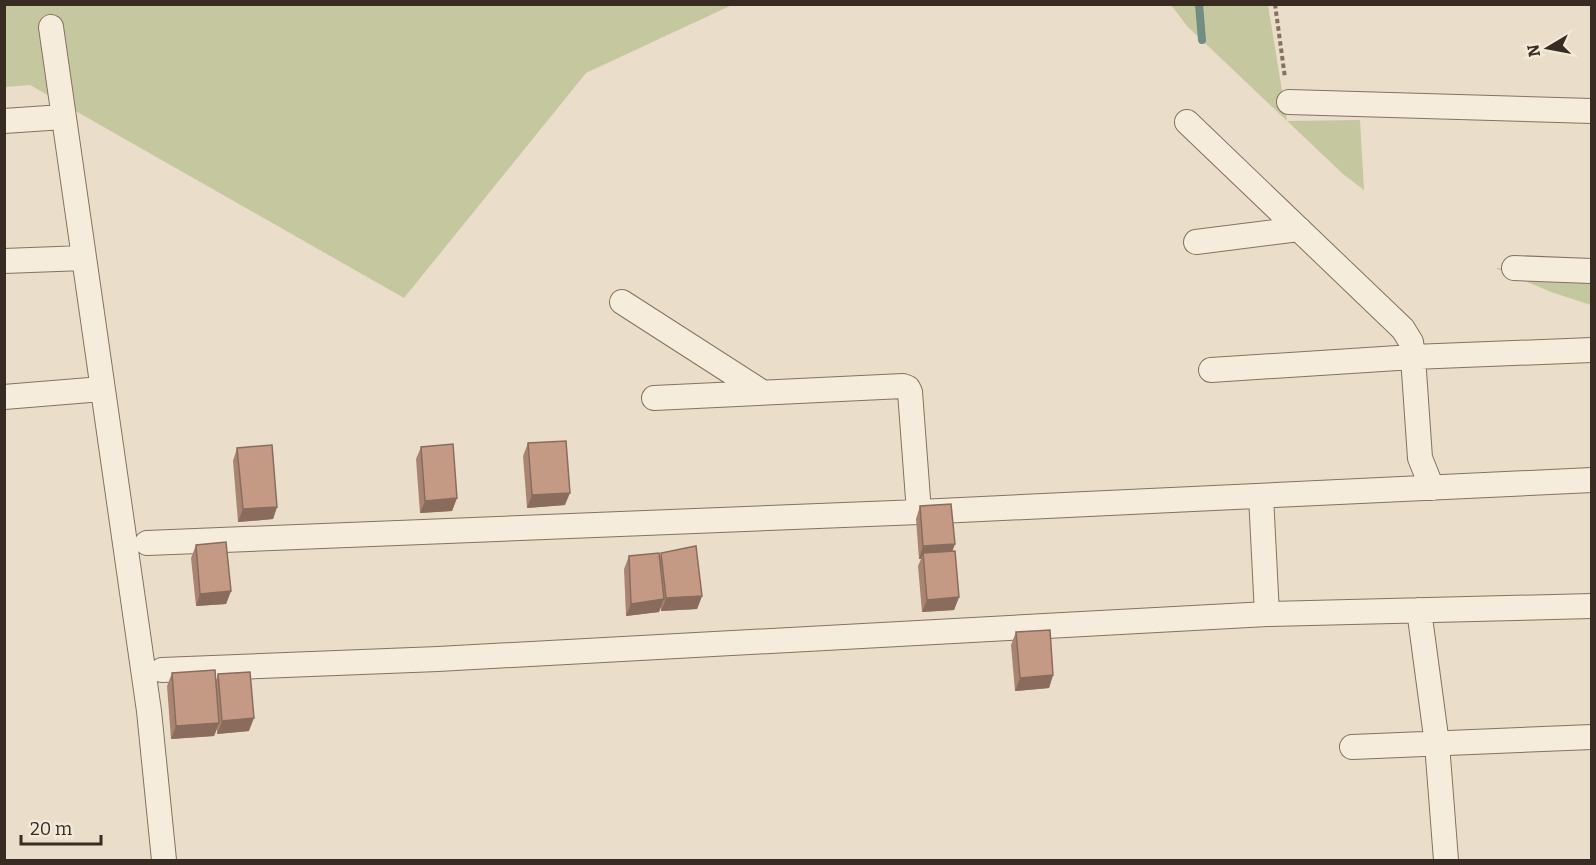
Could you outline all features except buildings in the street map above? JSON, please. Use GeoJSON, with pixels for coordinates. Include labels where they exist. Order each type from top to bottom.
{"type":"FeatureCollection","features":[{"type":"Feature","properties":{"kind":"street"},"geometry":{"type":"LineString","coordinates":[[51,27],[149,711],[164,861]]}},
{"type":"Feature","properties":{"kind":"street"},"geometry":{"type":"LineString","coordinates":[[1288,102],[1592,111]]}},
{"type":"Feature","properties":{"kind":"street"},"geometry":{"type":"LineString","coordinates":[[4,121],[63,117]]}},
{"type":"Feature","properties":{"kind":"street"},"geometry":{"type":"LineString","coordinates":[[1187,122],[1403,329],[1411,342],[1413,357],[1420,458],[1432,488]]}},
{"type":"Feature","properties":{"kind":"street"},"geometry":{"type":"LineString","coordinates":[[1196,242],[1299,229]]}},
{"type":"Feature","properties":{"kind":"street"},"geometry":{"type":"LineString","coordinates":[[4,261],[84,258]]}},
{"type":"Feature","properties":{"kind":"street"},"geometry":{"type":"LineString","coordinates":[[1514,268],[1592,271]]}},
{"type":"Feature","properties":{"kind":"street"},"geometry":{"type":"LineString","coordinates":[[622,302],[762,392]]}},
{"type":"Feature","properties":{"kind":"street"},"geometry":{"type":"LineString","coordinates":[[1211,370],[1413,357],[1592,350]]}},
{"type":"Feature","properties":{"kind":"street"},"geometry":{"type":"LineString","coordinates":[[654,398],[903,386],[908,388],[919,512]]}},
{"type":"Feature","properties":{"kind":"street"},"geometry":{"type":"LineString","coordinates":[[4,396],[102,389]]}},
{"type":"Feature","properties":{"kind":"street"},"geometry":{"type":"LineString","coordinates":[[147,543],[919,512],[1592,480]]}},
{"type":"Feature","properties":{"kind":"street"},"geometry":{"type":"LineString","coordinates":[[1261,496],[1267,614]]}},
{"type":"Feature","properties":{"kind":"street"},"geometry":{"type":"LineString","coordinates":[[162,670],[438,659],[1267,614],[1592,606]]}},
{"type":"Feature","properties":{"kind":"street"},"geometry":{"type":"LineString","coordinates":[[1419,610],[1437,744],[1446,861]]}},
{"type":"Feature","properties":{"kind":"street"},"geometry":{"type":"LineString","coordinates":[[1352,747],[1592,736]]}},
{"type":"Feature","properties":{"kind":"path"},"geometry":{"type":"LineString","coordinates":[[1275,4],[1288,102]]}},
{"type":"Feature","properties":{"kind":"green space"},"geometry":{"type":"Polygon","coordinates":[[[5,5],[732,5],[586,73],[404,298],[30,85],[5,87],[5,5]]]}},
{"type":"Feature","properties":{"kind":"green space"},"geometry":{"type":"Polygon","coordinates":[[[1171,5],[1268,5],[1287,121],[1187,26],[1171,5]]]}},
{"type":"Feature","properties":{"kind":"green space"},"geometry":{"type":"Polygon","coordinates":[[[1360,120],[1364,190],[1343,174],[1287,121],[1360,120]]]}},
{"type":"Feature","properties":{"kind":"green space"},"geometry":{"type":"Polygon","coordinates":[[[1495,268],[1591,271],[1591,305],[1551,292],[1495,268]]]}},
{"type":"Feature","properties":{"kind":"waterway"},"geometry":{"type":"LineString","coordinates":[[1199,4],[1202,40]]}}]}
